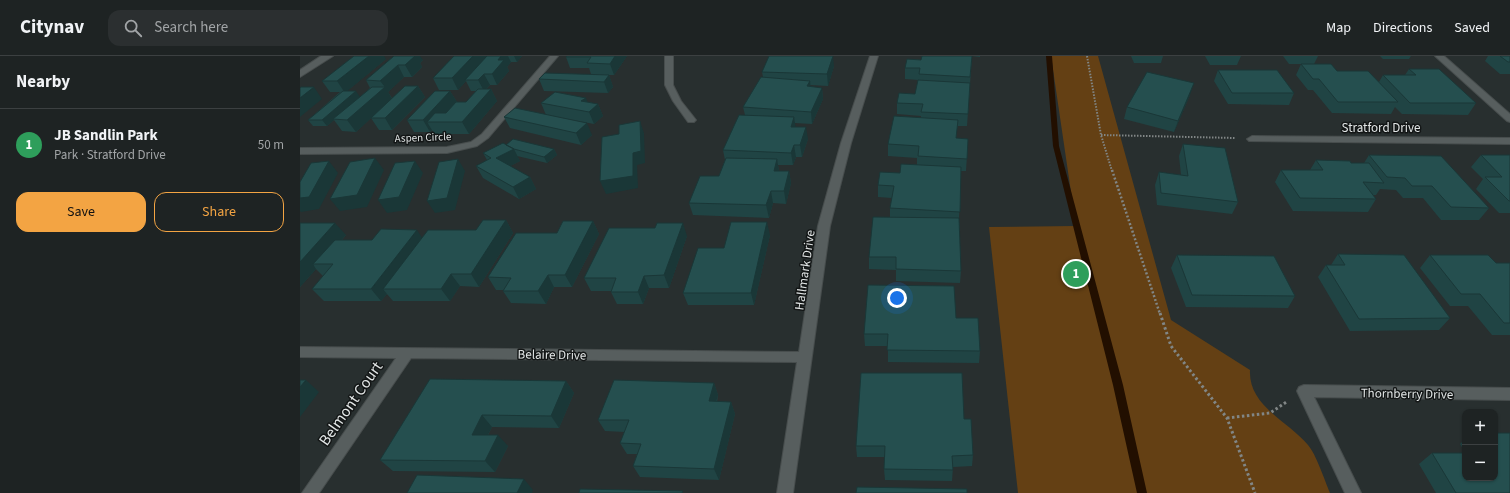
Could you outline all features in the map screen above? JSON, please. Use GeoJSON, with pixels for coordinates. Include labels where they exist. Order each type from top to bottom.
{"type":"FeatureCollection","features":[{"type":"Feature","properties":{"kind":"street"},"geometry":{"type":"LineString","coordinates":[[300,74],[321,59],[329,56]]}},
{"type":"Feature","properties":{"kind":"street","name":"Aspen Circle"},"geometry":{"type":"LineString","coordinates":[[300,151],[447,150],[469,145],[485,136],[554,56]]}},
{"type":"Feature","properties":{"kind":"street"},"geometry":{"type":"LineString","coordinates":[[669,56],[669,85],[677,101],[691,120]]}},
{"type":"Feature","properties":{"kind":"street","name":"Hallmark Drive"},"geometry":{"type":"LineString","coordinates":[[785,493],[824,226],[846,143],[874,56]]}},
{"type":"Feature","properties":{"kind":"street"},"geometry":{"type":"LineString","coordinates":[[1439,56],[1510,119]]}},
{"type":"Feature","properties":{"kind":"street","name":"Stratford Drive"},"geometry":{"type":"LineString","coordinates":[[1252,139],[1510,140]]}},
{"type":"Feature","properties":{"kind":"street","name":"Belaire Drive"},"geometry":{"type":"LineString","coordinates":[[300,352],[805,357]]}},
{"type":"Feature","properties":{"kind":"street","name":"Belmont Court"},"geometry":{"type":"LineString","coordinates":[[310,493],[407,353]]}},
{"type":"Feature","properties":{"kind":"street"},"geometry":{"type":"LineString","coordinates":[[1304,391],[1353,493]]}},
{"type":"Feature","properties":{"kind":"street","name":"Thornberry Drive"},"geometry":{"type":"LineString","coordinates":[[1304,391],[1510,394]]}},
{"type":"Feature","properties":{"kind":"path"},"geometry":{"type":"LineString","coordinates":[[1087,56],[1101,136],[1127,220],[1171,346],[1228,418],[1255,493]]}},
{"type":"Feature","properties":{"kind":"path"},"geometry":{"type":"LineString","coordinates":[[1101,136],[1252,139]]}},
{"type":"Feature","properties":{"kind":"path"},"geometry":{"type":"LineString","coordinates":[[1228,418],[1270,413],[1304,391]]}},
{"type":"Feature","properties":{"kind":"shaded area"},"geometry":{"type":"Polygon","coordinates":[[[1051,56],[1098,56],[1171,320],[1250,370],[1251,383],[1255,394],[1271,412],[1300,436],[1308,445],[1317,461],[1330,493],[1018,493],[989,227],[1076,226],[1051,56]]]}},
{"type":"Feature","properties":{"kind":"building"},"geometry":{"type":"Polygon","coordinates":[[[354,56],[369,56],[337,81],[322,81],[354,56]]]}},
{"type":"Feature","properties":{"kind":"building"},"geometry":{"type":"Polygon","coordinates":[[[394,56],[415,56],[405,65],[398,65],[380,81],[366,80],[394,56]]]}},
{"type":"Feature","properties":{"kind":"building"},"geometry":{"type":"Polygon","coordinates":[[[454,56],[473,56],[452,78],[433,78],[454,56]]]}},
{"type":"Feature","properties":{"kind":"building"},"geometry":{"type":"Polygon","coordinates":[[[487,56],[501,56],[498,60],[504,60],[492,74],[484,74],[478,80],[465,80],[487,56]]]}},
{"type":"Feature","properties":{"kind":"building"},"geometry":{"type":"Polygon","coordinates":[[[615,56],[610,64],[587,63],[591,57],[566,57],[615,56]]]}},
{"type":"Feature","properties":{"kind":"building"},"geometry":{"type":"Polygon","coordinates":[[[769,56],[833,56],[827,74],[762,72],[769,56]]]}},
{"type":"Feature","properties":{"kind":"building"},"geometry":{"type":"Polygon","coordinates":[[[922,56],[972,56],[970,77],[919,74],[920,68],[905,68],[907,59],[921,60],[922,56]]]}},
{"type":"Feature","properties":{"kind":"building"},"geometry":{"type":"Polygon","coordinates":[[[1500,56],[1510,56],[1510,62],[1508,62],[1500,56]]]}},
{"type":"Feature","properties":{"kind":"building"},"geometry":{"type":"Polygon","coordinates":[[[1301,64],[1331,64],[1337,71],[1368,71],[1398,102],[1338,102],[1319,79],[1313,79],[1301,64]]]}},
{"type":"Feature","properties":{"kind":"building"},"geometry":{"type":"Polygon","coordinates":[[[1409,69],[1439,69],[1476,103],[1410,103],[1383,75],[1416,75],[1409,69]]]}},
{"type":"Feature","properties":{"kind":"building"},"geometry":{"type":"Polygon","coordinates":[[[1218,70],[1277,70],[1294,93],[1232,93],[1218,70]]]}},
{"type":"Feature","properties":{"kind":"building"},"geometry":{"type":"Polygon","coordinates":[[[1147,72],[1194,83],[1178,121],[1127,107],[1147,72]]]}},
{"type":"Feature","properties":{"kind":"building"},"geometry":{"type":"Polygon","coordinates":[[[545,73],[609,75],[604,82],[539,79],[545,73]]]}},
{"type":"Feature","properties":{"kind":"building"},"geometry":{"type":"Polygon","coordinates":[[[761,77],[810,81],[807,86],[822,88],[811,112],[743,107],[761,77]]]}},
{"type":"Feature","properties":{"kind":"building"},"geometry":{"type":"Polygon","coordinates":[[[918,80],[970,83],[968,114],[921,112],[923,104],[897,103],[899,93],[915,94],[918,80]]]}},
{"type":"Feature","properties":{"kind":"building"},"geometry":{"type":"Polygon","coordinates":[[[405,86],[418,86],[385,118],[371,118],[405,86]]]}},
{"type":"Feature","properties":{"kind":"building"},"geometry":{"type":"Polygon","coordinates":[[[301,87],[314,87],[300,98],[301,87]]]}},
{"type":"Feature","properties":{"kind":"building"},"geometry":{"type":"Polygon","coordinates":[[[372,87],[385,87],[347,120],[333,119],[372,87]]]}},
{"type":"Feature","properties":{"kind":"building"},"geometry":{"type":"Polygon","coordinates":[[[478,89],[491,89],[462,122],[427,122],[435,113],[446,113],[456,102],[466,102],[478,89]]]}},
{"type":"Feature","properties":{"kind":"building"},"geometry":{"type":"Polygon","coordinates":[[[343,91],[356,91],[322,120],[308,120],[343,91]]]}},
{"type":"Feature","properties":{"kind":"building"},"geometry":{"type":"Polygon","coordinates":[[[435,91],[450,91],[423,120],[407,120],[435,91]]]}},
{"type":"Feature","properties":{"kind":"building"},"geometry":{"type":"Polygon","coordinates":[[[555,92],[586,98],[581,101],[598,104],[589,112],[541,103],[555,92]]]}},
{"type":"Feature","properties":{"kind":"building"},"geometry":{"type":"Polygon","coordinates":[[[515,108],[587,123],[576,133],[504,117],[515,108]]]}},
{"type":"Feature","properties":{"kind":"building"},"geometry":{"type":"Polygon","coordinates":[[[739,115],[794,117],[791,127],[806,127],[800,145],[794,145],[791,153],[723,150],[739,115]]]}},
{"type":"Feature","properties":{"kind":"building"},"geometry":{"type":"Polygon","coordinates":[[[894,116],[958,120],[956,138],[968,139],[967,159],[918,156],[919,146],[888,144],[894,116]]]}},
{"type":"Feature","properties":{"kind":"building"},"geometry":{"type":"Polygon","coordinates":[[[640,121],[641,151],[633,153],[633,176],[600,181],[602,137],[619,134],[619,125],[640,121]]]}},
{"type":"Feature","properties":{"kind":"building"},"geometry":{"type":"Polygon","coordinates":[[[513,139],[554,149],[544,157],[514,149],[506,145],[513,139]]]}},
{"type":"Feature","properties":{"kind":"building"},"geometry":{"type":"Polygon","coordinates":[[[503,143],[514,149],[496,158],[530,177],[513,187],[476,166],[491,158],[483,153],[503,143]]]}},
{"type":"Feature","properties":{"kind":"building"},"geometry":{"type":"Polygon","coordinates":[[[1183,144],[1225,148],[1238,202],[1161,193],[1159,172],[1188,176],[1183,144]]]}},
{"type":"Feature","properties":{"kind":"building"},"geometry":{"type":"Polygon","coordinates":[[[1369,155],[1441,156],[1489,208],[1451,207],[1432,186],[1412,186],[1405,178],[1387,177],[1369,155]]]}},
{"type":"Feature","properties":{"kind":"building"},"geometry":{"type":"Polygon","coordinates":[[[1481,155],[1510,155],[1510,201],[1485,177],[1502,177],[1481,155]]]}},
{"type":"Feature","properties":{"kind":"building"},"geometry":{"type":"Polygon","coordinates":[[[375,158],[357,195],[330,199],[350,162],[375,158]]]}},
{"type":"Feature","properties":{"kind":"building"},"geometry":{"type":"Polygon","coordinates":[[[726,158],[777,159],[774,171],[789,171],[784,191],[771,191],[766,205],[689,203],[700,176],[719,176],[726,158]]]}},
{"type":"Feature","properties":{"kind":"building"},"geometry":{"type":"Polygon","coordinates":[[[458,159],[447,198],[427,201],[439,162],[458,159]]]}},
{"type":"Feature","properties":{"kind":"building"},"geometry":{"type":"Polygon","coordinates":[[[1316,160],[1369,163],[1384,183],[1363,182],[1376,199],[1300,198],[1281,170],[1323,170],[1316,160]]]}},
{"type":"Feature","properties":{"kind":"building"},"geometry":{"type":"Polygon","coordinates":[[[329,161],[309,197],[300,198],[300,182],[311,163],[329,161]]]}},
{"type":"Feature","properties":{"kind":"building"},"geometry":{"type":"Polygon","coordinates":[[[415,161],[399,197],[378,200],[395,163],[415,161]]]}},
{"type":"Feature","properties":{"kind":"building"},"geometry":{"type":"Polygon","coordinates":[[[901,164],[961,167],[960,212],[890,208],[894,186],[878,185],[880,172],[900,173],[901,164]]]}},
{"type":"Feature","properties":{"kind":"building"},"geometry":{"type":"Polygon","coordinates":[[[873,217],[959,218],[961,271],[896,269],[896,257],[869,257],[873,217]]]}},
{"type":"Feature","properties":{"kind":"building"},"geometry":{"type":"Polygon","coordinates":[[[483,220],[506,220],[471,274],[451,274],[441,289],[383,289],[428,230],[476,230],[483,220]]]}},
{"type":"Feature","properties":{"kind":"building"},"geometry":{"type":"Polygon","coordinates":[[[563,221],[593,221],[565,275],[548,275],[538,291],[503,291],[511,278],[488,277],[516,233],[557,233],[563,221]]]}},
{"type":"Feature","properties":{"kind":"building"},"geometry":{"type":"Polygon","coordinates":[[[731,222],[767,222],[751,293],[683,293],[698,248],[724,248],[731,222]]]}},
{"type":"Feature","properties":{"kind":"building"},"geometry":{"type":"Polygon","coordinates":[[[300,223],[335,223],[300,262],[300,223]]]}},
{"type":"Feature","properties":{"kind":"building"},"geometry":{"type":"Polygon","coordinates":[[[657,223],[683,223],[664,275],[644,276],[638,292],[611,292],[616,278],[584,278],[609,228],[655,228],[657,223]]]}},
{"type":"Feature","properties":{"kind":"building"},"geometry":{"type":"Polygon","coordinates":[[[381,229],[417,230],[371,289],[312,289],[333,264],[313,264],[335,240],[372,240],[381,229]]]}},
{"type":"Feature","properties":{"kind":"building"},"geometry":{"type":"Polygon","coordinates":[[[1338,254],[1404,255],[1450,318],[1359,319],[1326,265],[1345,265],[1338,254]]]}},
{"type":"Feature","properties":{"kind":"building"},"geometry":{"type":"Polygon","coordinates":[[[1177,255],[1274,256],[1295,296],[1192,295],[1177,255]]]}},
{"type":"Feature","properties":{"kind":"building"},"geometry":{"type":"Polygon","coordinates":[[[1430,255],[1488,255],[1496,263],[1510,263],[1510,323],[1504,323],[1480,294],[1461,294],[1430,255]]]}},
{"type":"Feature","properties":{"kind":"building"},"geometry":{"type":"Polygon","coordinates":[[[868,285],[954,286],[956,318],[978,318],[980,351],[887,350],[888,334],[864,334],[868,285]]]}},
{"type":"Feature","properties":{"kind":"building"},"geometry":{"type":"Polygon","coordinates":[[[861,373],[962,373],[964,419],[971,419],[973,455],[952,456],[953,470],[884,469],[885,446],[856,446],[861,373]]]}},
{"type":"Feature","properties":{"kind":"building"},"geometry":{"type":"Polygon","coordinates":[[[430,379],[566,381],[551,416],[482,415],[472,435],[498,435],[485,461],[380,460],[430,379]]]}},
{"type":"Feature","properties":{"kind":"building"},"geometry":{"type":"Polygon","coordinates":[[[300,380],[306,380],[300,387],[300,380]]]}},
{"type":"Feature","properties":{"kind":"building"},"geometry":{"type":"Polygon","coordinates":[[[614,380],[714,383],[709,401],[731,402],[714,469],[633,466],[641,444],[620,443],[629,420],[598,420],[614,380]]]}},
{"type":"Feature","properties":{"kind":"building"},"geometry":{"type":"Polygon","coordinates":[[[1498,433],[1510,433],[1510,493],[1456,493],[1432,453],[1462,453],[1462,481],[1498,481],[1498,433]]]}},
{"type":"Feature","properties":{"kind":"building"},"geometry":{"type":"Polygon","coordinates":[[[417,475],[524,479],[517,493],[407,493],[417,475]]]}},
{"type":"Feature","properties":{"kind":"building"},"geometry":{"type":"Polygon","coordinates":[[[857,487],[967,489],[967,493],[856,493],[857,487]]]}},
{"type":"Feature","properties":{"kind":"building"},"geometry":{"type":"Polygon","coordinates":[[[580,489],[683,491],[682,493],[579,493],[580,489]]]}},
{"type":"Feature","properties":{"kind":"waterway"},"geometry":{"type":"LineString","coordinates":[[1049,56],[1056,146],[1118,385],[1142,493]]}},
{"type":"Feature","properties":{"kind":"place","name":"JB Sandlin Park"},"geometry":{"type":"Point","coordinates":[1076,274]}}]}
